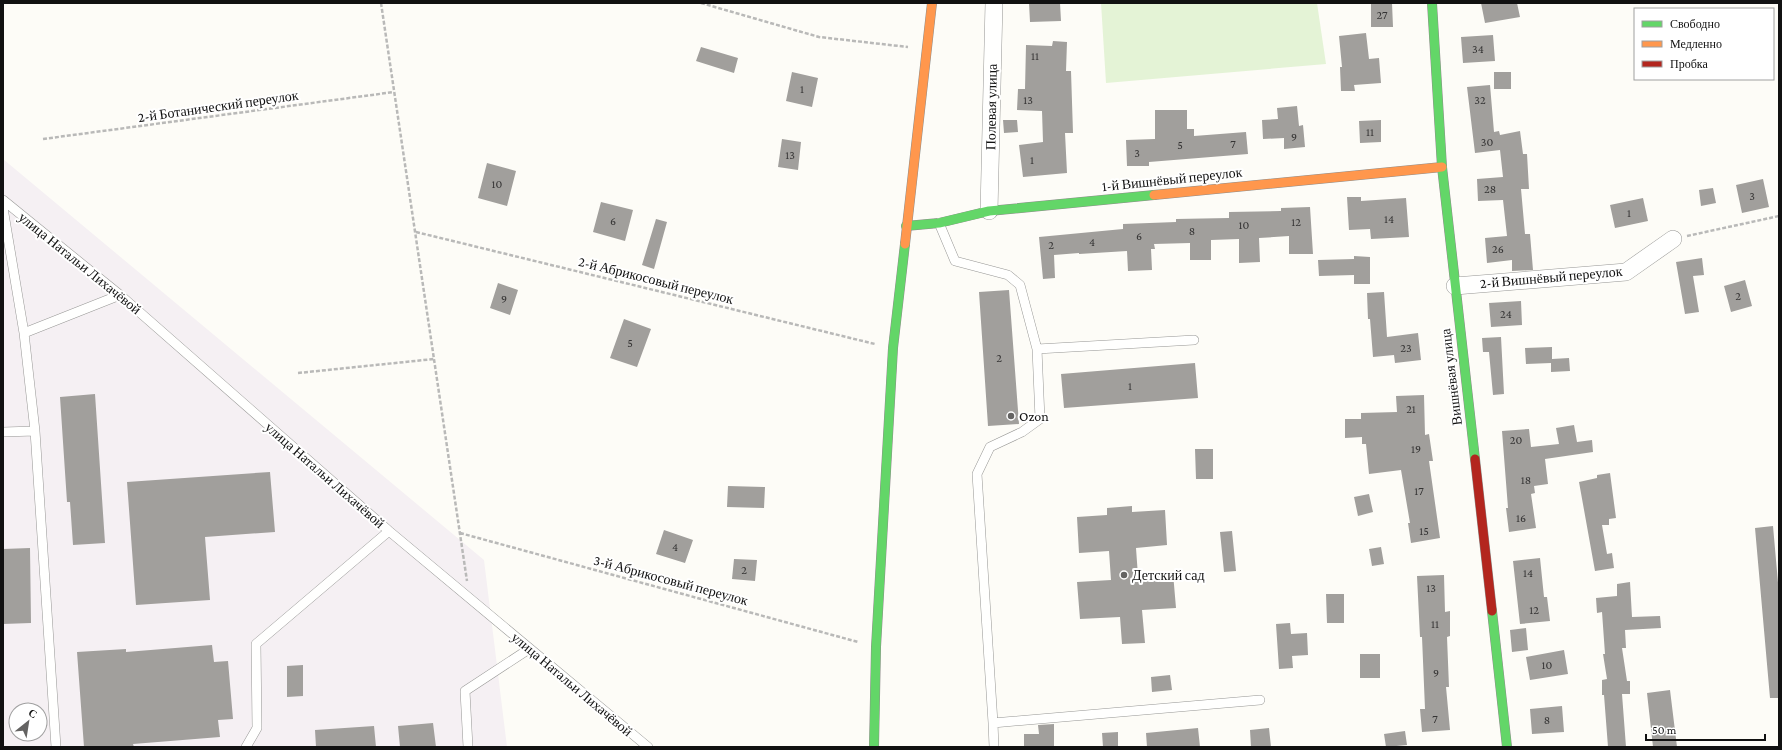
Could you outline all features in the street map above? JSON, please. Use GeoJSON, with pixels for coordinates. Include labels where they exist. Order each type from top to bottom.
{"type":"FeatureCollection","features":[{"type":"Feature","properties":{"kind":"street"},"geometry":{"type":"LineString","coordinates":[[874,747],[876,647],[892,348],[932,3]]}},
{"type":"Feature","properties":{"kind":"street","name":"Полевая улица"},"geometry":{"type":"LineString","coordinates":[[989,211],[994,3]]}},
{"type":"Feature","properties":{"kind":"street","name":"Вишнёвая улица"},"geometry":{"type":"LineString","coordinates":[[1432,3],[1442,167],[1507,747]]}},
{"type":"Feature","properties":{"kind":"street","name":"1-й Вишнёвый переулок"},"geometry":{"type":"LineString","coordinates":[[906,226],[939,223],[989,211],[1442,167]]}},
{"type":"Feature","properties":{"kind":"street","name":"2-й Вишнёвый переулок"},"geometry":{"type":"LineString","coordinates":[[1455,286],[1626,272],[1673,239]]}},
{"type":"Feature","properties":{"kind":"lane","name":"улица Натальи Лихачёвой"},"geometry":{"type":"LineString","coordinates":[[3,200],[120,294],[389,531],[648,747]]}},
{"type":"Feature","properties":{"kind":"lane"},"geometry":{"type":"LineString","coordinates":[[3,208],[24,334],[35,431],[56,747]]}},
{"type":"Feature","properties":{"kind":"lane"},"geometry":{"type":"LineString","coordinates":[[939,223],[956,261],[1008,275],[1020,285],[1037,349],[1040,419],[1022,432],[990,447],[977,474],[994,747]]}},
{"type":"Feature","properties":{"kind":"lane"},"geometry":{"type":"LineString","coordinates":[[24,334],[120,294]]}},
{"type":"Feature","properties":{"kind":"lane"},"geometry":{"type":"LineString","coordinates":[[1037,349],[1194,340]]}},
{"type":"Feature","properties":{"kind":"lane"},"geometry":{"type":"LineString","coordinates":[[3,432],[35,431]]}},
{"type":"Feature","properties":{"kind":"lane"},"geometry":{"type":"LineString","coordinates":[[246,747],[257,728],[256,644],[389,531]]}},
{"type":"Feature","properties":{"kind":"lane"},"geometry":{"type":"LineString","coordinates":[[468,747],[465,691],[529,649]]}},
{"type":"Feature","properties":{"kind":"lane"},"geometry":{"type":"LineString","coordinates":[[993,723],[1260,700]]}},
{"type":"Feature","properties":{"kind":"path"},"geometry":{"type":"LineString","coordinates":[[381,3],[470,599]]}},
{"type":"Feature","properties":{"kind":"path"},"geometry":{"type":"LineString","coordinates":[[701,3],[819,37],[927,49]]}},
{"type":"Feature","properties":{"kind":"path","name":"2-й Ботанический переулок"},"geometry":{"type":"LineString","coordinates":[[43,139],[394,92]]}},
{"type":"Feature","properties":{"kind":"path"},"geometry":{"type":"LineString","coordinates":[[1673,239],[1779,216]]}},
{"type":"Feature","properties":{"kind":"path","name":"2-й Абрикосовый переулок"},"geometry":{"type":"LineString","coordinates":[[416,232],[892,348]]}},
{"type":"Feature","properties":{"kind":"path"},"geometry":{"type":"LineString","coordinates":[[298,373],[434,359]]}},
{"type":"Feature","properties":{"kind":"path","name":"3-й Абрикосовый переулок"},"geometry":{"type":"LineString","coordinates":[[460,533],[876,647]]}},
{"type":"Feature","properties":{"kind":"shaded area"},"geometry":{"type":"Polygon","coordinates":[[[3,159],[484,560],[507,747],[3,747],[3,159]]]}},
{"type":"Feature","properties":{"kind":"green space"},"geometry":{"type":"Polygon","coordinates":[[[1101,3],[1317,3],[1326,64],[1106,83],[1101,3]]]}},
{"type":"Feature","properties":{"kind":"building"},"geometry":{"type":"Polygon","coordinates":[[[1029,3],[1060,3],[1061,21],[1030,22],[1029,3]]]}},
{"type":"Feature","properties":{"kind":"building"},"geometry":{"type":"Polygon","coordinates":[[[1371,3],[1392,3],[1393,27],[1371,27],[1371,3]]]}},
{"type":"Feature","properties":{"kind":"building"},"geometry":{"type":"Polygon","coordinates":[[[1481,3],[1517,3],[1520,17],[1485,23],[1481,3]]]}},
{"type":"Feature","properties":{"kind":"building"},"geometry":{"type":"Polygon","coordinates":[[[1366,33],[1369,59],[1379,58],[1381,83],[1354,85],[1355,91],[1341,91],[1340,67],[1342,67],[1339,36],[1366,33]]]}},
{"type":"Feature","properties":{"kind":"building"},"geometry":{"type":"Polygon","coordinates":[[[1493,35],[1495,61],[1463,63],[1461,37],[1493,35]]]}},
{"type":"Feature","properties":{"kind":"building"},"geometry":{"type":"Polygon","coordinates":[[[1053,41],[1067,42],[1066,71],[1071,71],[1073,133],[1065,133],[1067,173],[1023,177],[1019,145],[1043,142],[1042,111],[1017,110],[1018,89],[1025,89],[1026,45],[1052,46],[1053,41]]]}},
{"type":"Feature","properties":{"kind":"building"},"geometry":{"type":"Polygon","coordinates":[[[701,47],[738,58],[734,73],[696,61],[701,47]]]}},
{"type":"Feature","properties":{"kind":"building"},"geometry":{"type":"Polygon","coordinates":[[[792,72],[818,78],[812,107],[786,101],[792,72]]]}},
{"type":"Feature","properties":{"kind":"building"},"geometry":{"type":"Polygon","coordinates":[[[1494,72],[1511,72],[1511,89],[1494,89],[1494,72]]]}},
{"type":"Feature","properties":{"kind":"building"},"geometry":{"type":"Polygon","coordinates":[[[1490,85],[1494,132],[1499,131],[1500,135],[1520,131],[1523,154],[1527,154],[1529,189],[1521,189],[1525,234],[1530,234],[1533,270],[1512,271],[1512,260],[1487,263],[1485,238],[1507,236],[1503,200],[1478,201],[1477,179],[1503,177],[1500,150],[1475,153],[1467,87],[1490,85]]]}},
{"type":"Feature","properties":{"kind":"building"},"geometry":{"type":"Polygon","coordinates":[[[1297,106],[1299,126],[1303,125],[1305,147],[1284,149],[1284,138],[1263,139],[1262,120],[1278,119],[1277,108],[1297,106]]]}},
{"type":"Feature","properties":{"kind":"building"},"geometry":{"type":"Polygon","coordinates":[[[1155,110],[1187,110],[1187,129],[1194,129],[1194,136],[1246,132],[1248,154],[1149,162],[1149,166],[1127,166],[1126,140],[1155,139],[1155,110]]]}},
{"type":"Feature","properties":{"kind":"building"},"geometry":{"type":"Polygon","coordinates":[[[1003,120],[1017,120],[1018,132],[1004,133],[1003,120]]]}},
{"type":"Feature","properties":{"kind":"building"},"geometry":{"type":"Polygon","coordinates":[[[1381,120],[1381,142],[1360,143],[1359,121],[1381,120]]]}},
{"type":"Feature","properties":{"kind":"building"},"geometry":{"type":"Polygon","coordinates":[[[782,139],[801,142],[798,170],[778,167],[782,139]]]}},
{"type":"Feature","properties":{"kind":"building"},"geometry":{"type":"Polygon","coordinates":[[[487,163],[516,171],[507,206],[478,198],[487,163]]]}},
{"type":"Feature","properties":{"kind":"building"},"geometry":{"type":"Polygon","coordinates":[[[1763,179],[1769,207],[1742,213],[1736,185],[1763,179]]]}},
{"type":"Feature","properties":{"kind":"building"},"geometry":{"type":"Polygon","coordinates":[[[1713,188],[1716,203],[1701,206],[1699,190],[1713,188]]]}},
{"type":"Feature","properties":{"kind":"building"},"geometry":{"type":"Polygon","coordinates":[[[1347,197],[1361,197],[1361,201],[1406,198],[1409,237],[1371,239],[1370,229],[1349,230],[1347,197]]]}},
{"type":"Feature","properties":{"kind":"building"},"geometry":{"type":"Polygon","coordinates":[[[1643,198],[1648,221],[1615,228],[1610,205],[1643,198]]]}},
{"type":"Feature","properties":{"kind":"building"},"geometry":{"type":"Polygon","coordinates":[[[601,202],[633,210],[625,241],[593,232],[601,202]]]}},
{"type":"Feature","properties":{"kind":"building"},"geometry":{"type":"Polygon","coordinates":[[[1310,207],[1313,254],[1289,254],[1289,236],[1259,238],[1260,262],[1239,263],[1239,239],[1211,240],[1211,260],[1190,260],[1190,243],[1154,244],[1155,249],[1151,249],[1152,270],[1128,271],[1127,251],[1054,255],[1055,278],[1043,279],[1039,237],[1123,229],[1123,224],[1176,222],[1176,219],[1229,218],[1229,212],[1281,211],[1281,208],[1310,207]]]}},
{"type":"Feature","properties":{"kind":"building"},"geometry":{"type":"Polygon","coordinates":[[[656,219],[667,222],[654,269],[642,265],[656,219]]]}},
{"type":"Feature","properties":{"kind":"building"},"geometry":{"type":"Polygon","coordinates":[[[1354,256],[1370,257],[1370,284],[1354,284],[1354,275],[1319,276],[1318,260],[1354,259],[1354,256]]]}},
{"type":"Feature","properties":{"kind":"building"},"geometry":{"type":"Polygon","coordinates":[[[1702,258],[1704,275],[1693,276],[1699,312],[1685,314],[1676,262],[1702,258]]]}},
{"type":"Feature","properties":{"kind":"building"},"geometry":{"type":"Polygon","coordinates":[[[1745,280],[1752,306],[1731,312],[1724,286],[1745,280]]]}},
{"type":"Feature","properties":{"kind":"building"},"geometry":{"type":"Polygon","coordinates":[[[498,283],[518,290],[510,315],[490,308],[498,283]]]}},
{"type":"Feature","properties":{"kind":"building"},"geometry":{"type":"Polygon","coordinates":[[[1009,290],[1019,424],[988,426],[979,292],[1009,290]]]}},
{"type":"Feature","properties":{"kind":"building"},"geometry":{"type":"Polygon","coordinates":[[[1384,292],[1387,337],[1418,333],[1421,360],[1395,363],[1394,355],[1373,357],[1370,319],[1368,319],[1367,293],[1384,292]]]}},
{"type":"Feature","properties":{"kind":"building"},"geometry":{"type":"Polygon","coordinates":[[[1521,301],[1522,325],[1491,327],[1489,303],[1521,301]]]}},
{"type":"Feature","properties":{"kind":"building"},"geometry":{"type":"Polygon","coordinates":[[[624,319],[651,329],[637,367],[610,358],[624,319]]]}},
{"type":"Feature","properties":{"kind":"building"},"geometry":{"type":"Polygon","coordinates":[[[1501,337],[1504,394],[1493,395],[1489,352],[1483,352],[1482,338],[1501,337]]]}},
{"type":"Feature","properties":{"kind":"building"},"geometry":{"type":"Polygon","coordinates":[[[1552,347],[1552,359],[1569,358],[1570,371],[1551,372],[1551,363],[1526,364],[1525,348],[1552,347]]]}},
{"type":"Feature","properties":{"kind":"building"},"geometry":{"type":"Polygon","coordinates":[[[1195,363],[1198,398],[1064,408],[1061,374],[1195,363]]]}},
{"type":"Feature","properties":{"kind":"building"},"geometry":{"type":"Polygon","coordinates":[[[95,394],[105,543],[73,545],[70,502],[67,502],[60,397],[95,394]]]}},
{"type":"Feature","properties":{"kind":"building"},"geometry":{"type":"Polygon","coordinates":[[[1424,395],[1425,435],[1429,434],[1433,461],[1429,461],[1440,538],[1411,543],[1408,523],[1410,523],[1401,470],[1369,474],[1366,444],[1362,444],[1362,437],[1345,438],[1345,419],[1361,419],[1361,413],[1397,412],[1396,396],[1424,395]]]}},
{"type":"Feature","properties":{"kind":"building"},"geometry":{"type":"Polygon","coordinates":[[[1574,425],[1577,442],[1592,440],[1593,452],[1545,459],[1548,484],[1534,486],[1535,493],[1531,494],[1536,528],[1509,532],[1506,508],[1508,508],[1502,431],[1529,429],[1531,447],[1559,444],[1556,428],[1574,425]]]}},
{"type":"Feature","properties":{"kind":"building"},"geometry":{"type":"Polygon","coordinates":[[[1195,449],[1213,449],[1213,479],[1196,479],[1195,449]]]}},
{"type":"Feature","properties":{"kind":"building"},"geometry":{"type":"Polygon","coordinates":[[[270,472],[275,532],[205,537],[210,600],[136,605],[127,482],[270,472]]]}},
{"type":"Feature","properties":{"kind":"building"},"geometry":{"type":"Polygon","coordinates":[[[1610,473],[1616,518],[1609,519],[1609,525],[1602,525],[1607,554],[1612,553],[1614,568],[1595,571],[1579,482],[1597,478],[1597,475],[1610,473]]]}},
{"type":"Feature","properties":{"kind":"building"},"geometry":{"type":"Polygon","coordinates":[[[728,486],[765,487],[764,508],[727,507],[728,486]]]}},
{"type":"Feature","properties":{"kind":"building"},"geometry":{"type":"Polygon","coordinates":[[[1369,494],[1373,512],[1358,516],[1354,497],[1369,494]]]}},
{"type":"Feature","properties":{"kind":"building","name":"Детский сад"},"geometry":{"type":"Polygon","coordinates":[[[1132,506],[1132,512],[1165,510],[1167,545],[1136,548],[1138,576],[1173,573],[1176,608],[1142,610],[1145,643],[1122,644],[1120,617],[1080,619],[1077,582],[1111,580],[1109,551],[1079,553],[1077,517],[1107,515],[1107,508],[1132,506]]]}},
{"type":"Feature","properties":{"kind":"building"},"geometry":{"type":"Polygon","coordinates":[[[1773,526],[1779,594],[1779,698],[1770,698],[1755,528],[1773,526]]]}},
{"type":"Feature","properties":{"kind":"building"},"geometry":{"type":"Polygon","coordinates":[[[664,530],[693,540],[685,563],[656,554],[664,530]]]}},
{"type":"Feature","properties":{"kind":"building"},"geometry":{"type":"Polygon","coordinates":[[[1232,531],[1236,571],[1224,572],[1220,532],[1232,531]]]}},
{"type":"Feature","properties":{"kind":"building"},"geometry":{"type":"Polygon","coordinates":[[[1381,547],[1384,564],[1372,566],[1369,549],[1381,547]]]}},
{"type":"Feature","properties":{"kind":"building"},"geometry":{"type":"Polygon","coordinates":[[[30,548],[31,623],[3,624],[3,549],[30,548]]]}},
{"type":"Feature","properties":{"kind":"building"},"geometry":{"type":"Polygon","coordinates":[[[1540,558],[1544,597],[1547,597],[1550,621],[1520,624],[1513,561],[1540,558]]]}},
{"type":"Feature","properties":{"kind":"building"},"geometry":{"type":"Polygon","coordinates":[[[734,559],[757,560],[755,581],[732,579],[734,559]]]}},
{"type":"Feature","properties":{"kind":"building"},"geometry":{"type":"Polygon","coordinates":[[[1444,575],[1445,612],[1450,611],[1450,636],[1447,637],[1449,687],[1446,687],[1450,730],[1422,732],[1420,709],[1425,709],[1422,637],[1420,637],[1417,576],[1444,575]]]}},
{"type":"Feature","properties":{"kind":"building"},"geometry":{"type":"Polygon","coordinates":[[[1630,582],[1632,617],[1660,616],[1661,628],[1625,630],[1626,648],[1622,648],[1627,681],[1630,681],[1630,694],[1622,694],[1626,747],[1608,747],[1604,695],[1602,695],[1602,680],[1607,679],[1603,654],[1605,654],[1602,612],[1597,613],[1596,598],[1617,596],[1617,584],[1630,582]]]}},
{"type":"Feature","properties":{"kind":"building"},"geometry":{"type":"Polygon","coordinates":[[[1326,594],[1344,594],[1344,623],[1327,623],[1326,594]]]}},
{"type":"Feature","properties":{"kind":"building"},"geometry":{"type":"Polygon","coordinates":[[[1290,623],[1291,634],[1307,633],[1308,655],[1292,656],[1293,668],[1279,669],[1276,624],[1290,623]]]}},
{"type":"Feature","properties":{"kind":"building"},"geometry":{"type":"Polygon","coordinates":[[[1526,628],[1528,650],[1512,652],[1510,630],[1526,628]]]}},
{"type":"Feature","properties":{"kind":"building"},"geometry":{"type":"Polygon","coordinates":[[[212,645],[214,662],[228,661],[233,719],[218,720],[220,737],[133,744],[134,747],[84,747],[77,652],[126,649],[126,652],[212,645]]]}},
{"type":"Feature","properties":{"kind":"building"},"geometry":{"type":"Polygon","coordinates":[[[1564,650],[1568,674],[1530,680],[1526,657],[1564,650]]]}},
{"type":"Feature","properties":{"kind":"building"},"geometry":{"type":"Polygon","coordinates":[[[1360,654],[1380,654],[1380,678],[1360,678],[1360,654]]]}},
{"type":"Feature","properties":{"kind":"building"},"geometry":{"type":"Polygon","coordinates":[[[303,665],[303,696],[287,697],[287,666],[303,665]]]}},
{"type":"Feature","properties":{"kind":"building"},"geometry":{"type":"Polygon","coordinates":[[[1170,675],[1172,690],[1152,692],[1151,677],[1170,675]]]}},
{"type":"Feature","properties":{"kind":"building"},"geometry":{"type":"Polygon","coordinates":[[[1670,690],[1677,747],[1653,747],[1647,693],[1670,690]]]}},
{"type":"Feature","properties":{"kind":"building"},"geometry":{"type":"Polygon","coordinates":[[[1562,706],[1564,732],[1532,734],[1530,709],[1562,706]]]}},
{"type":"Feature","properties":{"kind":"building"},"geometry":{"type":"Polygon","coordinates":[[[433,723],[436,747],[400,747],[398,726],[433,723]]]}},
{"type":"Feature","properties":{"kind":"building"},"geometry":{"type":"Polygon","coordinates":[[[1054,724],[1054,747],[1024,747],[1024,734],[1039,734],[1038,725],[1054,724]]]}},
{"type":"Feature","properties":{"kind":"building"},"geometry":{"type":"Polygon","coordinates":[[[374,726],[376,747],[316,747],[315,730],[374,726]]]}},
{"type":"Feature","properties":{"kind":"building"},"geometry":{"type":"Polygon","coordinates":[[[1198,728],[1200,747],[1147,747],[1146,733],[1198,728]]]}},
{"type":"Feature","properties":{"kind":"building"},"geometry":{"type":"Polygon","coordinates":[[[1269,728],[1271,747],[1251,747],[1250,730],[1269,728]]]}},
{"type":"Feature","properties":{"kind":"building"},"geometry":{"type":"Polygon","coordinates":[[[1405,731],[1407,745],[1386,747],[1384,734],[1405,731]]]}},
{"type":"Feature","properties":{"kind":"building"},"geometry":{"type":"Polygon","coordinates":[[[1118,732],[1118,747],[1103,747],[1102,733],[1118,732]]]}},
{"type":"Feature","properties":{"kind":"traffic: fast"},"geometry":{"type":"LineString","coordinates":[[1432,3],[1442,167],[1475,459]]}},
{"type":"Feature","properties":{"kind":"traffic: fast"},"geometry":{"type":"LineString","coordinates":[[906,226],[939,223],[989,211],[1154,195]]}},
{"type":"Feature","properties":{"kind":"traffic: fast"},"geometry":{"type":"LineString","coordinates":[[874,747],[876,647],[893,348],[905,244]]}},
{"type":"Feature","properties":{"kind":"traffic: fast"},"geometry":{"type":"LineString","coordinates":[[1492,611],[1507,747]]}},
{"type":"Feature","properties":{"kind":"traffic: slow"},"geometry":{"type":"LineString","coordinates":[[905,244],[932,3]]}},
{"type":"Feature","properties":{"kind":"traffic: slow"},"geometry":{"type":"LineString","coordinates":[[1154,195],[1442,167]]}},
{"type":"Feature","properties":{"kind":"traffic: jam"},"geometry":{"type":"LineString","coordinates":[[1475,459],[1492,611]]}},
{"type":"Feature","properties":{"kind":"place","name":"Ozon"},"geometry":{"type":"Point","coordinates":[1011,416]}},
{"type":"Feature","properties":{"kind":"place","name":"Детский сад"},"geometry":{"type":"Point","coordinates":[1124,575]}}]}
